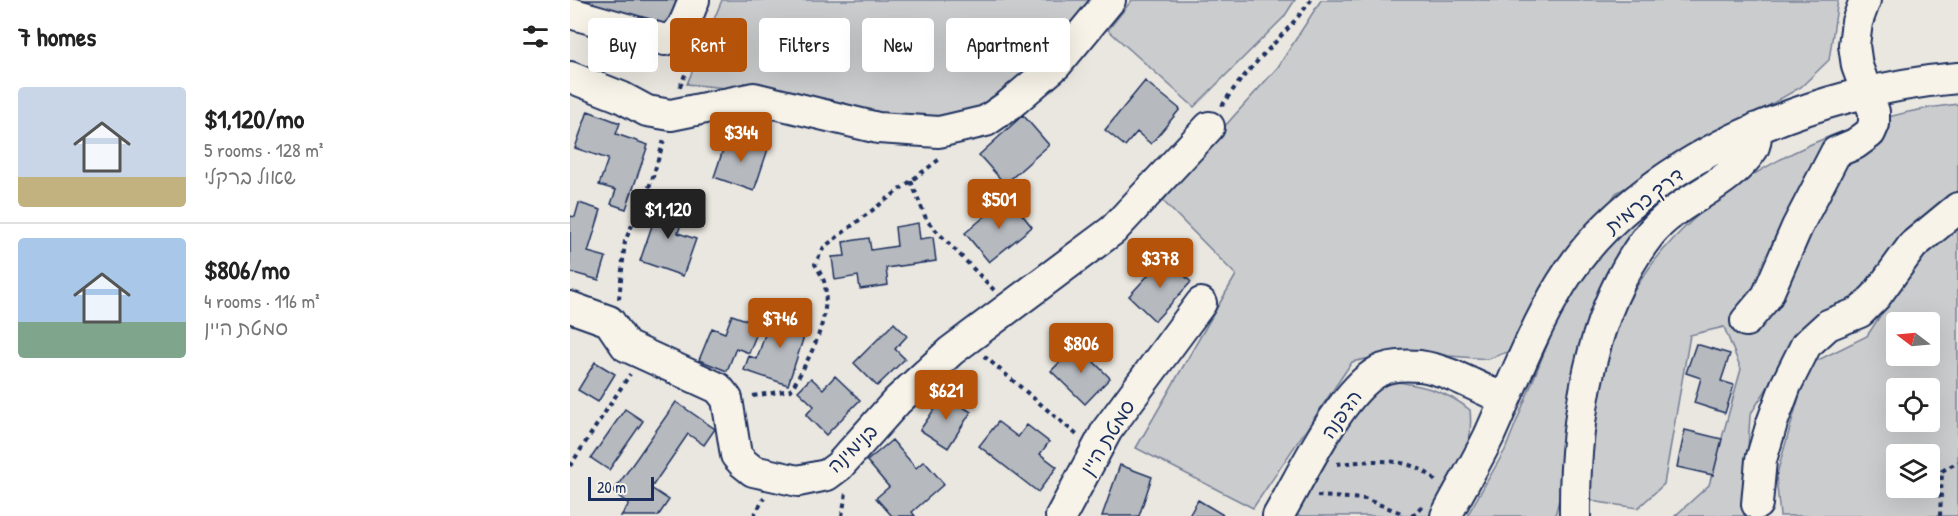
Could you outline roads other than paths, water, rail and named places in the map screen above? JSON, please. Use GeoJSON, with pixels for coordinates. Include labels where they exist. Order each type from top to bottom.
{"type":"FeatureCollection","features":[{"type":"Feature","properties":{"kind":"street"},"geometry":{"type":"LineString","coordinates":[[570,13],[665,40],[674,38],[694,0]]}},
{"type":"Feature","properties":{"kind":"street"},"geometry":{"type":"LineString","coordinates":[[570,77],[621,97],[647,111],[671,115],[754,98],[878,128],[939,132],[986,121],[1010,105],[1057,63],[1110,0]]}},
{"type":"Feature","properties":{"kind":"street"},"geometry":{"type":"LineString","coordinates":[[1746,321],[1767,296],[1797,227],[1836,153],[1855,144],[1870,133],[1874,124],[1874,112],[1857,66],[1854,45],[1857,22],[1865,0]]}},
{"type":"Feature","properties":{"kind":"street","name":"דרך כרמית"},"geometry":{"type":"LineString","coordinates":[[1436,503],[1505,399],[1561,284],[1587,248],[1619,215],[1701,156],[1757,128],[1807,108],[1867,92],[1923,81],[1958,78]]}},
{"type":"Feature","properties":{"kind":"street","name":"בנימינה"},"geometry":{"type":"LineString","coordinates":[[570,307],[609,321],[626,346],[718,388],[727,399],[736,455],[753,471],[798,481],[827,475],[839,466],[897,401],[965,340],[1113,230],[1209,127]]}},
{"type":"Feature","properties":{"kind":"street"},"geometry":{"type":"LineString","coordinates":[[1575,516],[1575,487],[1582,421],[1594,353],[1609,308],[1629,267],[1651,233],[1683,206],[1719,183],[1753,149],[1757,128]]}},
{"type":"Feature","properties":{"kind":"street"},"geometry":{"type":"LineString","coordinates":[[1758,504],[1761,460],[1772,423],[1786,385],[1806,345],[1828,325],[1860,312],[1876,296],[1913,245],[1958,208]]}},
{"type":"Feature","properties":{"kind":"street","name":"סמטת היין"},"geometry":{"type":"LineString","coordinates":[[1061,516],[1107,430],[1201,303]]}},
{"type":"Feature","properties":{"kind":"street","name":"הדפנה"},"geometry":{"type":"LineString","coordinates":[[1284,506],[1329,428],[1358,388],[1380,370],[1400,365],[1421,366],[1505,399]]}}]}
